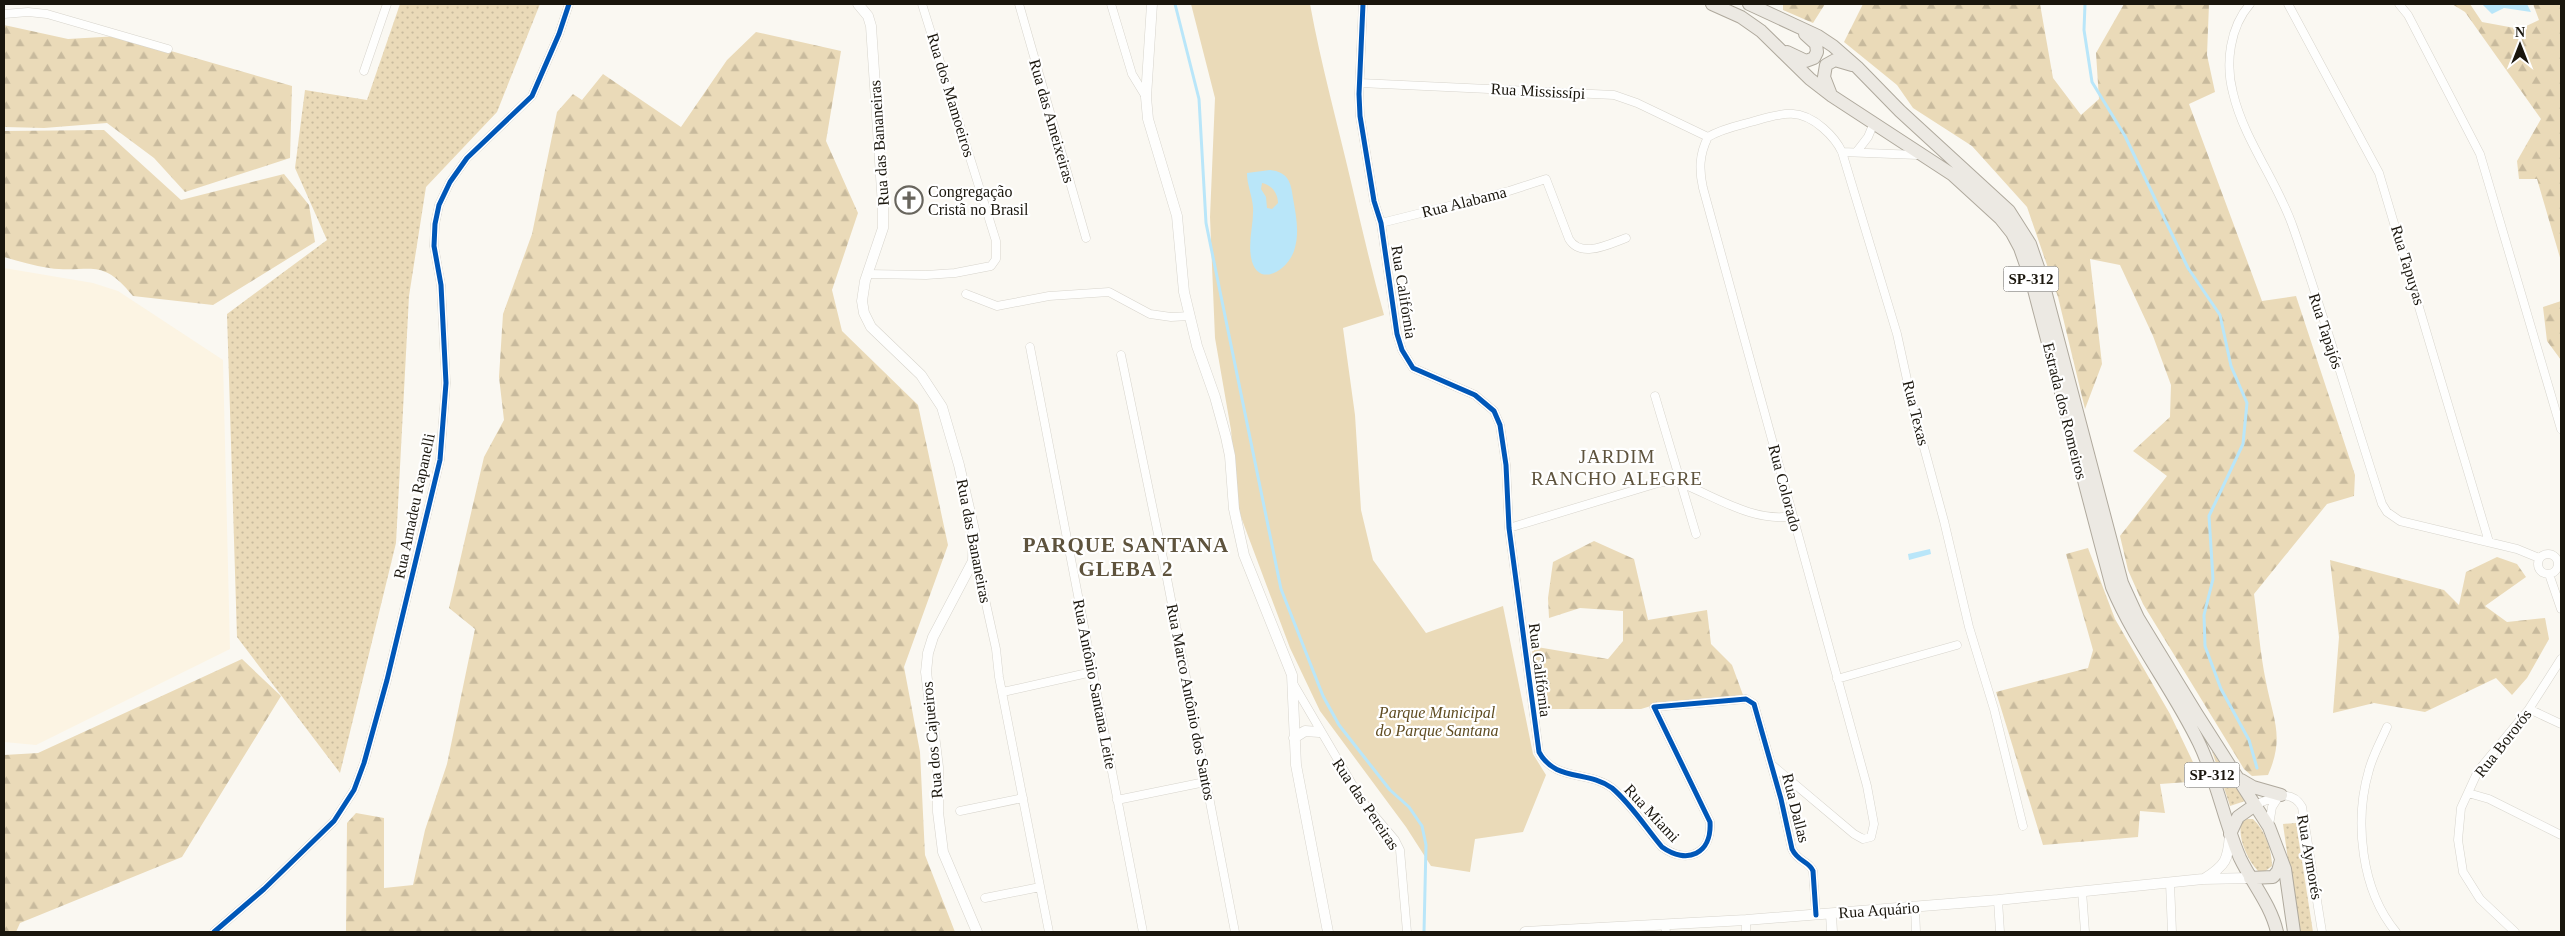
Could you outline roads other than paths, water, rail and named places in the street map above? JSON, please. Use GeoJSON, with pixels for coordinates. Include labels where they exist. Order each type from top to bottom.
{"type":"FeatureCollection","features":[{"type":"Feature","properties":{"kind":"main road","name":"Estrada dos Romeiros"},"geometry":{"type":"LineString","coordinates":[[1712,4],[1752,24],[1781,49],[1810,79],[1832,96],[1872,125],[1953,175],[2000,218],[2020,248],[2032,282],[2107,575],[2129,623],[2200,744],[2230,834],[2250,878],[2269,907],[2277,932]]}},
{"type":"Feature","properties":{"kind":"main road","name":"Estrada dos Romeiros"},"geometry":{"type":"LineString","coordinates":[[1749,4],[1793,24],[1833,46],[1857,67],[1900,111],[1996,198],[2015,219],[2030,244],[2042,279],[2122,583],[2138,618],[2269,827],[2281,860],[2294,932]]}},
{"type":"Feature","properties":{"kind":"main road"},"geometry":{"type":"LineString","coordinates":[[1781,49],[1806,61],[1814,58],[1817,52],[1816,44],[1793,24]]}},
{"type":"Feature","properties":{"kind":"main road"},"geometry":{"type":"LineString","coordinates":[[1832,96],[1824,77],[1826,65],[1835,60],[1857,67]]}},
{"type":"Feature","properties":{"kind":"main road"},"geometry":{"type":"LineString","coordinates":[[2236,776],[2253,787],[2281,795]]}},
{"type":"Feature","properties":{"kind":"main road"},"geometry":{"type":"LineString","coordinates":[[2230,834],[2238,817],[2255,805]]}},
{"type":"Feature","properties":{"kind":"main road"},"geometry":{"type":"LineString","coordinates":[[2250,878],[2273,877],[2278,871],[2281,860]]}},
{"type":"Feature","properties":{"kind":"street"},"geometry":{"type":"LineString","coordinates":[[364,71],[387,4]]}},
{"type":"Feature","properties":{"kind":"street","name":"Rua Amadeu Rapanelli"},"geometry":{"type":"LineString","coordinates":[[214,932],[264,889],[334,821],[354,790],[361,772],[387,680],[440,460],[446,383],[441,285],[434,246],[435,224],[439,205],[450,182],[467,158],[532,96],[559,34],[569,4]]}},
{"type":"Feature","properties":{"kind":"street","name":"Rua das Bananeiras"},"geometry":{"type":"LineString","coordinates":[[858,4],[868,16],[870,26],[883,206],[883,228],[867,274],[862,300],[867,321],[921,375],[942,407],[972,517],[975,551],[996,649],[1049,932]]}},
{"type":"Feature","properties":{"kind":"street","name":"Rua dos Mamoeiros"},"geometry":{"type":"LineString","coordinates":[[867,274],[956,273],[991,266],[996,259],[997,252],[993,232],[922,4]]}},
{"type":"Feature","properties":{"kind":"street","name":"Rua das Ameixeiras"},"geometry":{"type":"LineString","coordinates":[[1019,4],[1086,238]]}},
{"type":"Feature","properties":{"kind":"street"},"geometry":{"type":"LineString","coordinates":[[1111,4],[1132,74],[1146,97]]}},
{"type":"Feature","properties":{"kind":"street"},"geometry":{"type":"LineString","coordinates":[[1152,4],[1146,97],[1148,119],[1177,216],[1184,292],[1196,346],[1215,397],[1226,437],[1230,456],[1234,509],[1244,555],[1294,684],[1296,765],[1328,932]]}},
{"type":"Feature","properties":{"kind":"street","name":"Rua Califórnia"},"geometry":{"type":"LineString","coordinates":[[1363,4],[1360,116],[1374,201],[1381,223],[1397,334],[1409,362],[1419,372],[1475,395],[1494,411],[1497,417],[1506,465],[1509,528],[1533,718],[1539,752],[1548,766]]}},
{"type":"Feature","properties":{"kind":"street","name":"Rua Tapajós"},"geometry":{"type":"LineString","coordinates":[[2250,4],[2237,22],[2234,32],[2230,60],[2232,92],[2245,127],[2293,227],[2382,504],[2387,512],[2400,521],[2517,549],[2539,558]]}},
{"type":"Feature","properties":{"kind":"street","name":"Rua Tapuyas"},"geometry":{"type":"LineString","coordinates":[[2288,4],[2379,173],[2490,542]]}},
{"type":"Feature","properties":{"kind":"street"},"geometry":{"type":"LineString","coordinates":[[2399,4],[2408,15],[2480,154],[2561,429]]}},
{"type":"Feature","properties":{"kind":"street"},"geometry":{"type":"LineString","coordinates":[[4,14],[28,12],[47,14],[168,49]]}},
{"type":"Feature","properties":{"kind":"street"},"geometry":{"type":"LineString","coordinates":[[1132,74],[1148,64]]}},
{"type":"Feature","properties":{"kind":"street","name":"Rua Mississípi"},"geometry":{"type":"LineString","coordinates":[[1360,83],[1614,95],[1637,103],[1708,137]]}},
{"type":"Feature","properties":{"kind":"street","name":"Rua Texas"},"geometry":{"type":"LineString","coordinates":[[1708,137],[1715,133],[1778,114],[1795,113],[1806,116],[1816,122],[1836,140],[1842,152],[1897,334],[1913,407],[1944,521],[1969,627],[1994,709],[2023,826]]}},
{"type":"Feature","properties":{"kind":"street"},"geometry":{"type":"LineString","coordinates":[[1858,150],[1868,137],[1872,125]]}},
{"type":"Feature","properties":{"kind":"street","name":"Rua Colorado"},"geometry":{"type":"LineString","coordinates":[[1708,137],[1703,147],[1700,164],[1703,188],[1867,786],[1874,824],[1873,834],[1869,839],[1862,839],[1854,834],[1772,765]]}},
{"type":"Feature","properties":{"kind":"street"},"geometry":{"type":"LineString","coordinates":[[1842,152],[1858,150],[1923,155]]}},
{"type":"Feature","properties":{"kind":"street","name":"Rua Alabama"},"geometry":{"type":"LineString","coordinates":[[1381,223],[1509,191],[1546,179],[1569,239],[1575,246],[1590,249],[1626,238]]}},
{"type":"Feature","properties":{"kind":"street"},"geometry":{"type":"LineString","coordinates":[[966,294],[997,306],[1049,296],[1109,292],[1150,314],[1171,317],[1190,316]]}},
{"type":"Feature","properties":{"kind":"street","name":"Rua Antônio Santana Leite"},"geometry":{"type":"LineString","coordinates":[[1030,347],[1143,932]]}},
{"type":"Feature","properties":{"kind":"street","name":"Rua Marco Antônio dos Santos"},"geometry":{"type":"LineString","coordinates":[[1121,355],[1164,563],[1235,932]]}},
{"type":"Feature","properties":{"kind":"street"},"geometry":{"type":"LineString","coordinates":[[1655,396],[1696,534]]}},
{"type":"Feature","properties":{"kind":"street"},"geometry":{"type":"LineString","coordinates":[[1509,528],[1658,483],[1671,481],[1753,513],[1776,518],[1792,516]]}},
{"type":"Feature","properties":{"kind":"street","name":"Rua dos Cajueiros"},"geometry":{"type":"LineString","coordinates":[[975,551],[973,561],[934,637],[928,653],[926,672],[938,767],[938,812],[943,852],[977,932]]}},
{"type":"Feature","properties":{"kind":"street"},"geometry":{"type":"LineString","coordinates":[[2548,554],[2559,559],[2557,568],[2549,574],[2543,573],[2538,568],[2539,558],[2548,554]]}},
{"type":"Feature","properties":{"kind":"street"},"geometry":{"type":"LineString","coordinates":[[2549,574],[2561,608]]}},
{"type":"Feature","properties":{"kind":"street"},"geometry":{"type":"LineString","coordinates":[[1837,679],[1957,645]]}},
{"type":"Feature","properties":{"kind":"street","name":"Rua Bororós"},"geometry":{"type":"LineString","coordinates":[[2515,932],[2480,899],[2463,872],[2459,855],[2458,823],[2461,808],[2478,771],[2529,709],[2561,659]]}},
{"type":"Feature","properties":{"kind":"street"},"geometry":{"type":"LineString","coordinates":[[1003,692],[1092,672]]}},
{"type":"Feature","properties":{"kind":"street","name":"Rua das Pereiras"},"geometry":{"type":"LineString","coordinates":[[1294,684],[1319,732],[1362,801],[1395,840],[1400,850],[1407,932]]}},
{"type":"Feature","properties":{"kind":"street","name":"Rua Dallas"},"geometry":{"type":"LineString","coordinates":[[1654,707],[1746,699],[1754,704],[1772,765],[1792,849],[1798,859],[1809,865],[1813,870],[1816,915]]}},
{"type":"Feature","properties":{"kind":"street","name":"Rua Miami"},"geometry":{"type":"LineString","coordinates":[[1548,766],[1554,770],[1600,781],[1613,789],[1662,847],[1680,856],[1697,853],[1709,842],[1709,817],[1654,707]]}},
{"type":"Feature","properties":{"kind":"street"},"geometry":{"type":"LineString","coordinates":[[2529,709],[2561,724]]}},
{"type":"Feature","properties":{"kind":"street"},"geometry":{"type":"LineString","coordinates":[[2387,727],[2369,769],[2364,793],[2362,834],[2368,873],[2390,925],[2396,932]]}},
{"type":"Feature","properties":{"kind":"street"},"geometry":{"type":"LineString","coordinates":[[1294,738],[1305,731],[1319,732]]}},
{"type":"Feature","properties":{"kind":"street"},"geometry":{"type":"LineString","coordinates":[[1117,800],[1205,782]]}},
{"type":"Feature","properties":{"kind":"street"},"geometry":{"type":"LineString","coordinates":[[2468,793],[2489,800],[2561,835]]}},
{"type":"Feature","properties":{"kind":"street"},"geometry":{"type":"LineString","coordinates":[[2255,805],[2281,795]]}},
{"type":"Feature","properties":{"kind":"street","name":"Rua Aymorés"},"geometry":{"type":"LineString","coordinates":[[2269,827],[2272,806],[2281,795],[2294,798],[2302,807],[2322,932]]}},
{"type":"Feature","properties":{"kind":"street"},"geometry":{"type":"LineString","coordinates":[[960,811],[1023,798]]}},
{"type":"Feature","properties":{"kind":"street"},"geometry":{"type":"LineString","coordinates":[[2203,880],[2223,865],[2227,859],[2230,834]]}},
{"type":"Feature","properties":{"kind":"street","name":"Rua Aquário"},"geometry":{"type":"LineString","coordinates":[[1525,932],[1666,928],[1746,920],[1915,908],[2203,880],[2250,878]]}},
{"type":"Feature","properties":{"kind":"street"},"geometry":{"type":"LineString","coordinates":[[2170,883],[2172,932]]}},
{"type":"Feature","properties":{"kind":"street"},"geometry":{"type":"LineString","coordinates":[[985,898],[1040,887]]}},
{"type":"Feature","properties":{"kind":"street"},"geometry":{"type":"LineString","coordinates":[[2082,891],[2085,932]]}},
{"type":"Feature","properties":{"kind":"street"},"geometry":{"type":"LineString","coordinates":[[1998,900],[2000,932]]}},
{"type":"Feature","properties":{"kind":"street"},"geometry":{"type":"LineString","coordinates":[[1915,908],[1916,932]]}},
{"type":"Feature","properties":{"kind":"street"},"geometry":{"type":"LineString","coordinates":[[1830,914],[1832,932]]}},
{"type":"Feature","properties":{"kind":"street"},"geometry":{"type":"LineString","coordinates":[[1746,920],[1746,932]]}},
{"type":"Feature","properties":{"kind":"water"},"geometry":{"type":"Polygon","coordinates":[[[2482,4],[2527,4],[2531,12],[2504,8],[2492,14],[2482,4]]]}},
{"type":"Feature","properties":{"kind":"water"},"geometry":{"type":"Polygon","coordinates":[[[1276,171],[1288,179],[1291,187],[1297,224],[1296,244],[1285,266],[1271,274],[1265,275],[1259,272],[1254,267],[1251,257],[1250,244],[1253,207],[1247,173],[1276,171]],[[1262,183],[1261,189],[1266,197],[1267,208],[1272,209],[1278,203],[1277,196],[1274,190],[1262,183]]]}},
{"type":"Feature","properties":{"kind":"water"},"geometry":{"type":"Polygon","coordinates":[[[1930,549],[1931,554],[1909,560],[1908,554],[1930,549]]]}},
{"type":"Feature","properties":{"kind":"waterway"},"geometry":{"type":"LineString","coordinates":[[1175,4],[1199,99],[1206,223],[1281,589],[1323,696],[1339,725],[1390,790],[1409,807],[1422,826],[1426,845],[1424,932]]}},
{"type":"Feature","properties":{"kind":"waterway"},"geometry":{"type":"LineString","coordinates":[[2085,4],[2084,30],[2092,82],[2125,136],[2188,268],[2220,315],[2231,366],[2247,403],[2243,444],[2209,516],[2213,579],[2204,615],[2205,646],[2221,689],[2249,740],[2257,768]]}},
{"type":"Feature","properties":{"kind":"place","name":"Congregação Cristã no Brasil"},"geometry":{"type":"Point","coordinates":[909,200]}},
{"type":"Feature","properties":{"kind":"district","name":"JARDIM RANCHO ALEGRE"},"geometry":{"type":"Point","coordinates":[1617,467]}},
{"type":"Feature","properties":{"kind":"district","name":"PARQUE SANTANA GLEBA 2"},"geometry":{"type":"Point","coordinates":[1126,557]}},
{"type":"Feature","properties":{"kind":"park label","name":"Parque Municipal do Parque Santana"},"geometry":{"type":"Point","coordinates":[1437,721]}}]}
